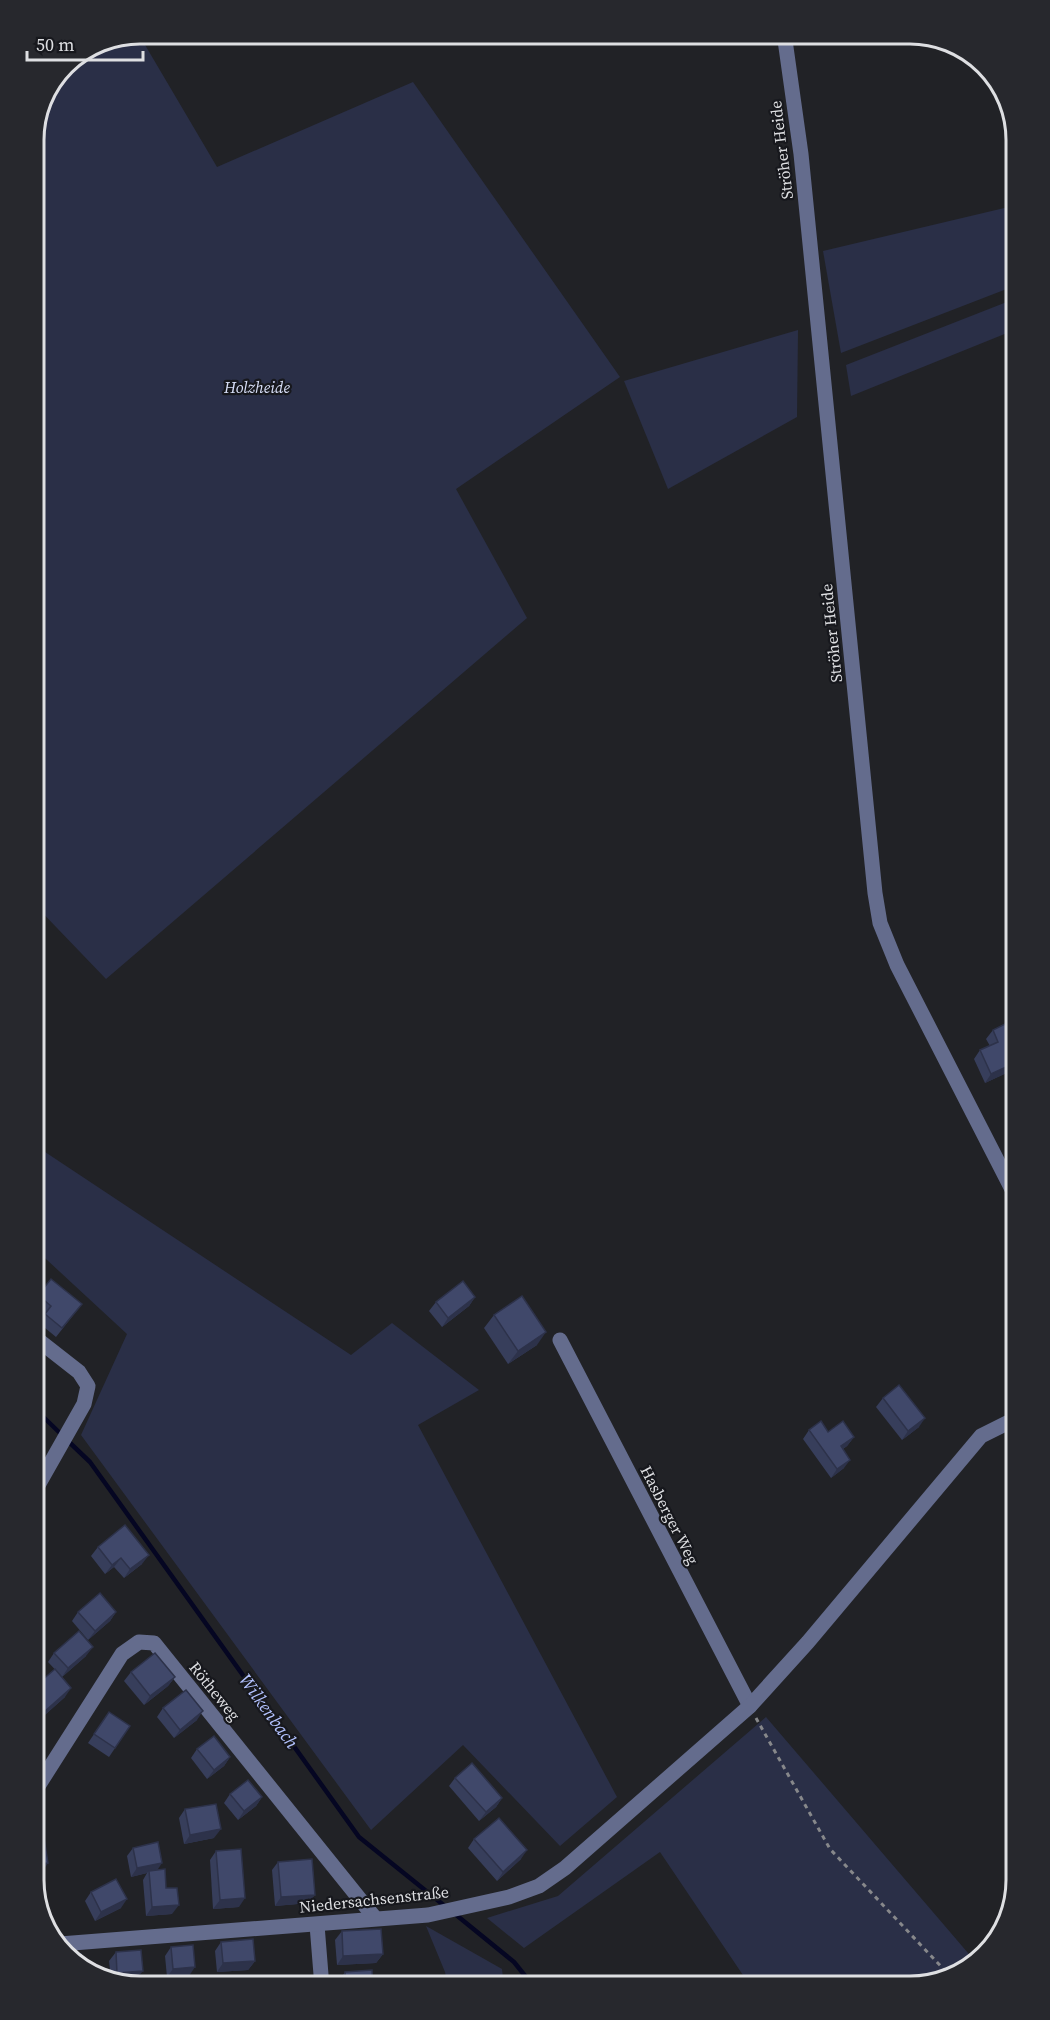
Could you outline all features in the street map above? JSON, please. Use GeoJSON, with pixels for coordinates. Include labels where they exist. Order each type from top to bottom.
{"type":"FeatureCollection","features":[{"type":"Feature","properties":{"kind":"street","name":"Ströher Heide"},"geometry":{"type":"LineString","coordinates":[[786,44],[801,154],[875,893],[880,923],[897,965],[1006,1178]]}},
{"type":"Feature","properties":{"kind":"street","name":"Hasberger Weg"},"geometry":{"type":"LineString","coordinates":[[560,1340],[750,1706]]}},
{"type":"Feature","properties":{"kind":"street"},"geometry":{"type":"LineString","coordinates":[[44,1345],[79,1372],[87,1386],[84,1404],[44,1474]]}},
{"type":"Feature","properties":{"kind":"street"},"geometry":{"type":"LineString","coordinates":[[750,1706],[808,1642],[981,1436],[1006,1424]]}},
{"type":"Feature","properties":{"kind":"street","name":"Rötheweg"},"geometry":{"type":"LineString","coordinates":[[44,1777],[122,1654],[139,1642],[154,1643],[375,1918]]}},
{"type":"Feature","properties":{"kind":"street","name":"Niedersachsenstraße"},"geometry":{"type":"LineString","coordinates":[[67,1943],[428,1915],[509,1897],[539,1886],[566,1868],[750,1706]]}},
{"type":"Feature","properties":{"kind":"street"},"geometry":{"type":"LineString","coordinates":[[317,1925],[321,1976]]}},
{"type":"Feature","properties":{"kind":"path"},"geometry":{"type":"LineString","coordinates":[[750,1706],[830,1849],[944,1970]]}},
{"type":"Feature","properties":{"kind":"green space","name":"Holzheide"},"geometry":{"type":"Polygon","coordinates":[[[127,44],[144,44],[217,167],[413,82],[620,377],[456,489],[527,618],[106,979],[44,914],[44,134],[53,97],[76,67],[92,56],[127,44]]]}},
{"type":"Feature","properties":{"kind":"green space"},"geometry":{"type":"Polygon","coordinates":[[[1006,208],[1006,289],[841,353],[823,251],[1006,208]]]}},
{"type":"Feature","properties":{"kind":"green space"},"geometry":{"type":"Polygon","coordinates":[[[1006,302],[1006,333],[851,396],[846,365],[1006,302]]]}},
{"type":"Feature","properties":{"kind":"green space"},"geometry":{"type":"Polygon","coordinates":[[[798,330],[797,417],[668,489],[624,381],[798,330]]]}},
{"type":"Feature","properties":{"kind":"green space"},"geometry":{"type":"Polygon","coordinates":[[[44,1151],[351,1355],[392,1323],[479,1390],[418,1425],[617,1797],[560,1846],[463,1745],[371,1830],[81,1435],[127,1334],[44,1257],[44,1151]]]}},
{"type":"Feature","properties":{"kind":"green space"},"geometry":{"type":"Polygon","coordinates":[[[766,1717],[970,1956],[958,1964],[929,1975],[744,1976],[660,1852],[524,1948],[487,1918],[558,1896],[766,1717]]]}},
{"type":"Feature","properties":{"kind":"green space"},"geometry":{"type":"Polygon","coordinates":[[[426,1926],[502,1969],[503,1976],[446,1976],[426,1926]]]}},
{"type":"Feature","properties":{"kind":"building"},"geometry":{"type":"Polygon","coordinates":[[[1005,1024],[1006,1026],[1006,1067],[991,1074],[980,1050],[998,1042],[993,1030],[1005,1024]]]}},
{"type":"Feature","properties":{"kind":"building"},"geometry":{"type":"Polygon","coordinates":[[[51,1279],[82,1304],[62,1328],[45,1314],[51,1306],[44,1300],[44,1288],[51,1279]]]}},
{"type":"Feature","properties":{"kind":"building"},"geometry":{"type":"Polygon","coordinates":[[[463,1281],[475,1297],[448,1318],[436,1302],[463,1281]]]}},
{"type":"Feature","properties":{"kind":"building"},"geometry":{"type":"Polygon","coordinates":[[[522,1296],[546,1332],[518,1351],[494,1315],[522,1296]]]}},
{"type":"Feature","properties":{"kind":"building"},"geometry":{"type":"Polygon","coordinates":[[[899,1385],[925,1418],[908,1431],[883,1398],[899,1385]]]}},
{"type":"Feature","properties":{"kind":"building"},"geometry":{"type":"Polygon","coordinates":[[[821,1421],[828,1432],[843,1421],[854,1437],[841,1446],[850,1460],[837,1469],[809,1430],[821,1421]]]}},
{"type":"Feature","properties":{"kind":"building"},"geometry":{"type":"Polygon","coordinates":[[[125,1525],[149,1555],[130,1569],[121,1558],[112,1565],[98,1547],[125,1525]]]}},
{"type":"Feature","properties":{"kind":"building"},"geometry":{"type":"Polygon","coordinates":[[[100,1593],[116,1612],[95,1631],[78,1612],[100,1593]]]}},
{"type":"Feature","properties":{"kind":"building"},"geometry":{"type":"Polygon","coordinates":[[[79,1631],[93,1647],[68,1668],[54,1653],[79,1631]]]}},
{"type":"Feature","properties":{"kind":"building"},"geometry":{"type":"Polygon","coordinates":[[[155,1653],[175,1677],[150,1696],[131,1672],[155,1653]]]}},
{"type":"Feature","properties":{"kind":"building"},"geometry":{"type":"Polygon","coordinates":[[[55,1669],[71,1688],[44,1712],[44,1678],[55,1669]]]}},
{"type":"Feature","properties":{"kind":"building"},"geometry":{"type":"Polygon","coordinates":[[[186,1690],[203,1711],[180,1730],[163,1708],[186,1690]]]}},
{"type":"Feature","properties":{"kind":"building"},"geometry":{"type":"Polygon","coordinates":[[[109,1712],[130,1726],[115,1748],[94,1734],[109,1712]]]}},
{"type":"Feature","properties":{"kind":"building"},"geometry":{"type":"Polygon","coordinates":[[[214,1736],[230,1757],[214,1770],[197,1749],[214,1736]]]}},
{"type":"Feature","properties":{"kind":"building"},"geometry":{"type":"Polygon","coordinates":[[[472,1763],[502,1798],[486,1812],[455,1778],[472,1763]]]}},
{"type":"Feature","properties":{"kind":"building"},"geometry":{"type":"Polygon","coordinates":[[[248,1780],[262,1797],[244,1811],[230,1794],[248,1780]]]}},
{"type":"Feature","properties":{"kind":"building"},"geometry":{"type":"Polygon","coordinates":[[[216,1804],[221,1829],[190,1835],[185,1809],[216,1804]]]}},
{"type":"Feature","properties":{"kind":"building"},"geometry":{"type":"Polygon","coordinates":[[[499,1818],[527,1850],[503,1872],[474,1839],[499,1818]]]}},
{"type":"Feature","properties":{"kind":"building"},"geometry":{"type":"Polygon","coordinates":[[[44,1838],[48,1863],[44,1864],[44,1838]]]}},
{"type":"Feature","properties":{"kind":"building"},"geometry":{"type":"Polygon","coordinates":[[[158,1842],[162,1863],[137,1868],[133,1848],[158,1842]]]}},
{"type":"Feature","properties":{"kind":"building"},"geometry":{"type":"Polygon","coordinates":[[[241,1849],[245,1898],[220,1900],[216,1851],[241,1849]]]}},
{"type":"Feature","properties":{"kind":"building"},"geometry":{"type":"Polygon","coordinates":[[[312,1859],[315,1895],[281,1897],[278,1862],[312,1859]]]}},
{"type":"Feature","properties":{"kind":"building"},"geometry":{"type":"Polygon","coordinates":[[[165,1869],[166,1888],[177,1888],[179,1905],[152,1907],[149,1871],[165,1869]]]}},
{"type":"Feature","properties":{"kind":"building"},"geometry":{"type":"Polygon","coordinates":[[[116,1879],[127,1899],[101,1912],[91,1892],[116,1879]]]}},
{"type":"Feature","properties":{"kind":"building"},"geometry":{"type":"Polygon","coordinates":[[[381,1929],[383,1954],[343,1956],[342,1931],[381,1929]]]}},
{"type":"Feature","properties":{"kind":"building"},"geometry":{"type":"Polygon","coordinates":[[[253,1939],[255,1961],[223,1963],[221,1942],[253,1939]]]}},
{"type":"Feature","properties":{"kind":"building"},"geometry":{"type":"Polygon","coordinates":[[[193,1945],[195,1967],[173,1969],[171,1947],[193,1945]]]}},
{"type":"Feature","properties":{"kind":"building"},"geometry":{"type":"Polygon","coordinates":[[[141,1950],[143,1971],[117,1973],[116,1952],[141,1950]]]}},
{"type":"Feature","properties":{"kind":"building"},"geometry":{"type":"Polygon","coordinates":[[[372,1970],[372,1976],[345,1976],[345,1972],[372,1970]]]}},
{"type":"Feature","properties":{"kind":"waterway","name":"Wilkenbach"},"geometry":{"type":"LineString","coordinates":[[44,1418],[62,1435]]}},
{"type":"Feature","properties":{"kind":"waterway","name":"Wilkenbach"},"geometry":{"type":"LineString","coordinates":[[68,1441],[90,1462],[359,1837],[446,1907]]}},
{"type":"Feature","properties":{"kind":"waterway","name":"Wilkenbach"},"geometry":{"type":"LineString","coordinates":[[455,1914],[514,1962],[525,1976]]}}]}
